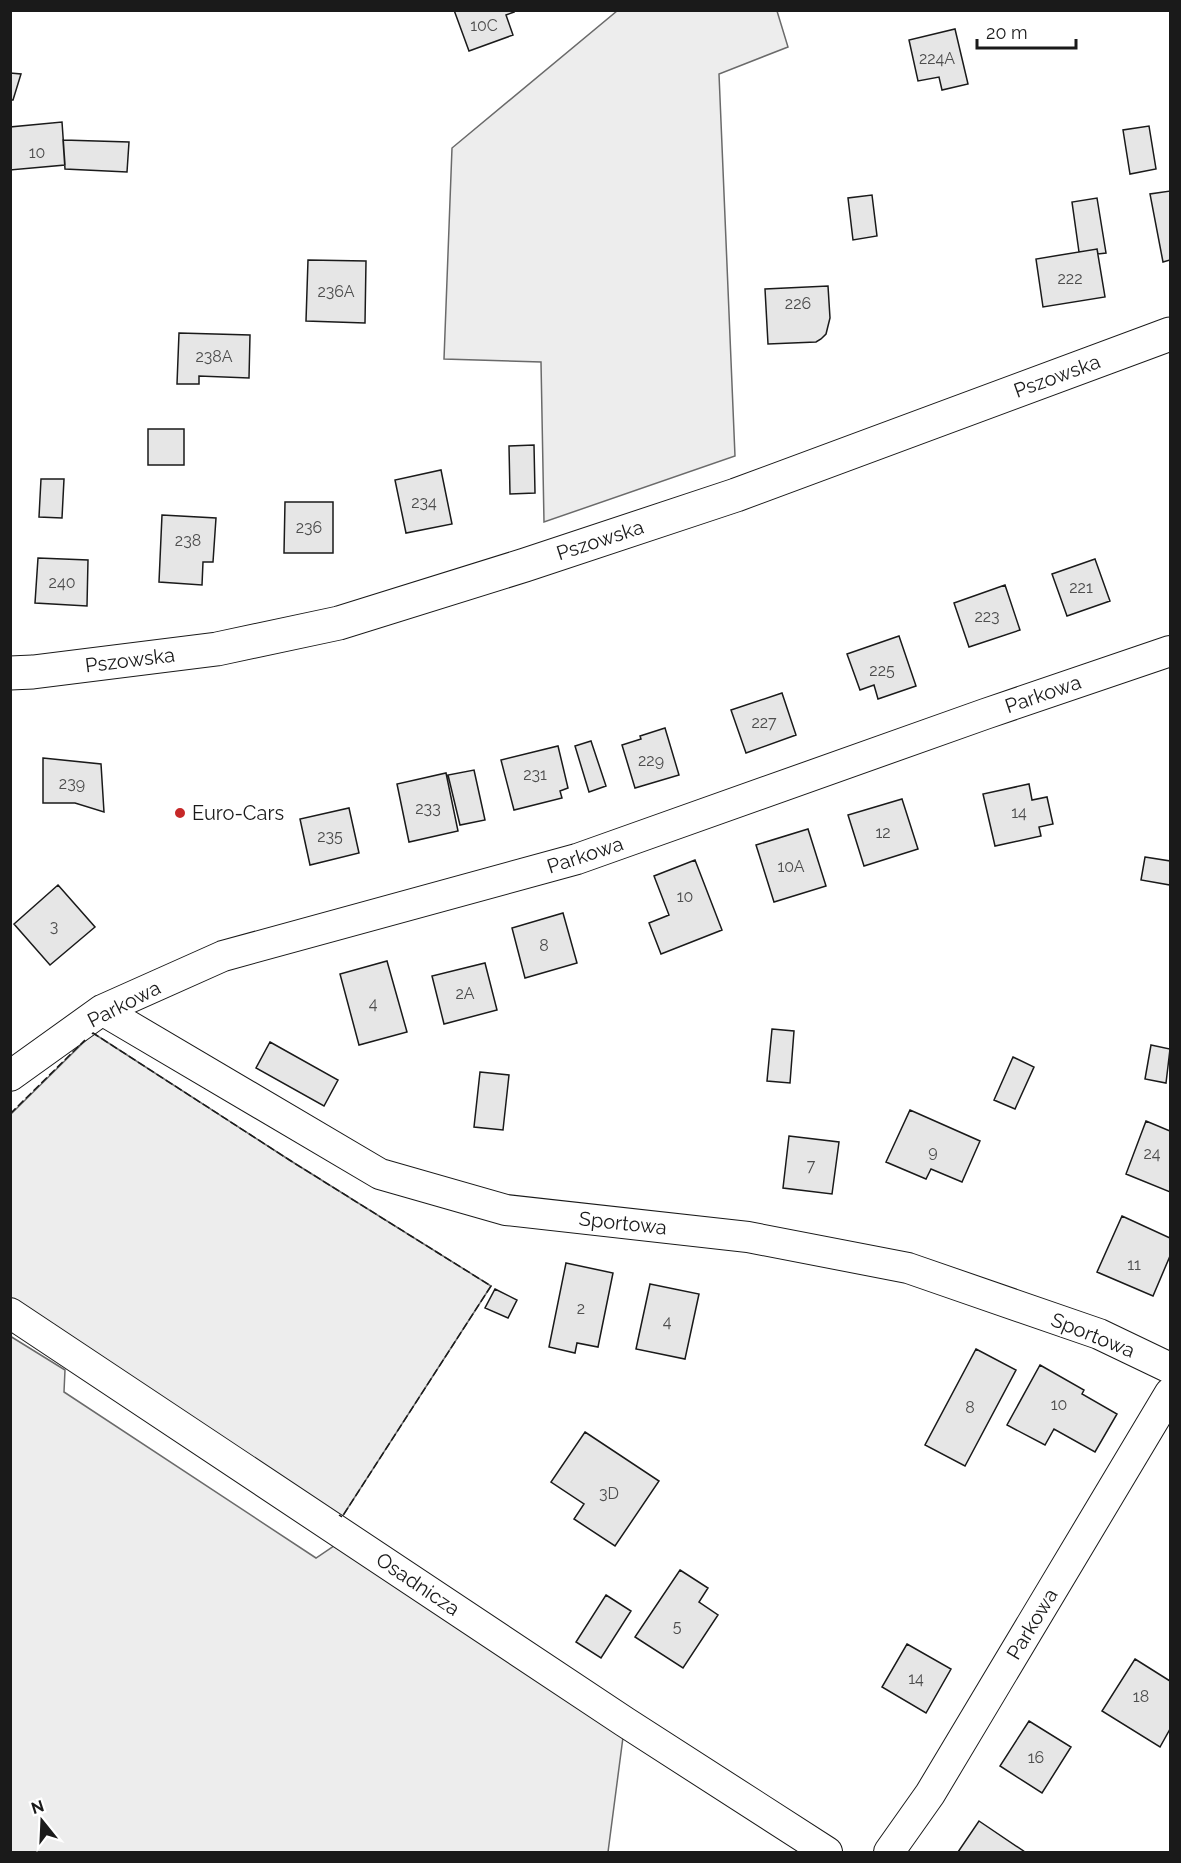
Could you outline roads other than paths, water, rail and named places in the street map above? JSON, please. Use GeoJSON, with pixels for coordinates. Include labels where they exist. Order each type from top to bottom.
{"type":"FeatureCollection","features":[{"type":"Feature","properties":{"kind":"main road","name":"Pszowska"},"geometry":{"type":"LineString","coordinates":[[10,673],[217,649],[339,623],[525,565],[736,495],[1170,334]]}},
{"type":"Feature","properties":{"kind":"street","name":"Parkowa"},"geometry":{"type":"LineString","coordinates":[[10,1076],[102,1010],[223,956],[577,859],[1170,651]]}},
{"type":"Feature","properties":{"kind":"street","name":"Sportowa"},"geometry":{"type":"LineString","coordinates":[[102,1010],[380,1174],[506,1210],[748,1237],[908,1268],[1099,1334],[1170,1368]]}},
{"type":"Feature","properties":{"kind":"street","name":"Osadnicza"},"geometry":{"type":"LineString","coordinates":[[10,1313],[620,1719],[827,1852]]}},
{"type":"Feature","properties":{"kind":"street","name":"Parkowa"},"geometry":{"type":"LineString","coordinates":[[890,1852],[930,1794],[1170,1393]]}},
{"type":"Feature","properties":{"kind":"place","name":"Euro-Cars"},"geometry":{"type":"Point","coordinates":[180,813]}}]}
